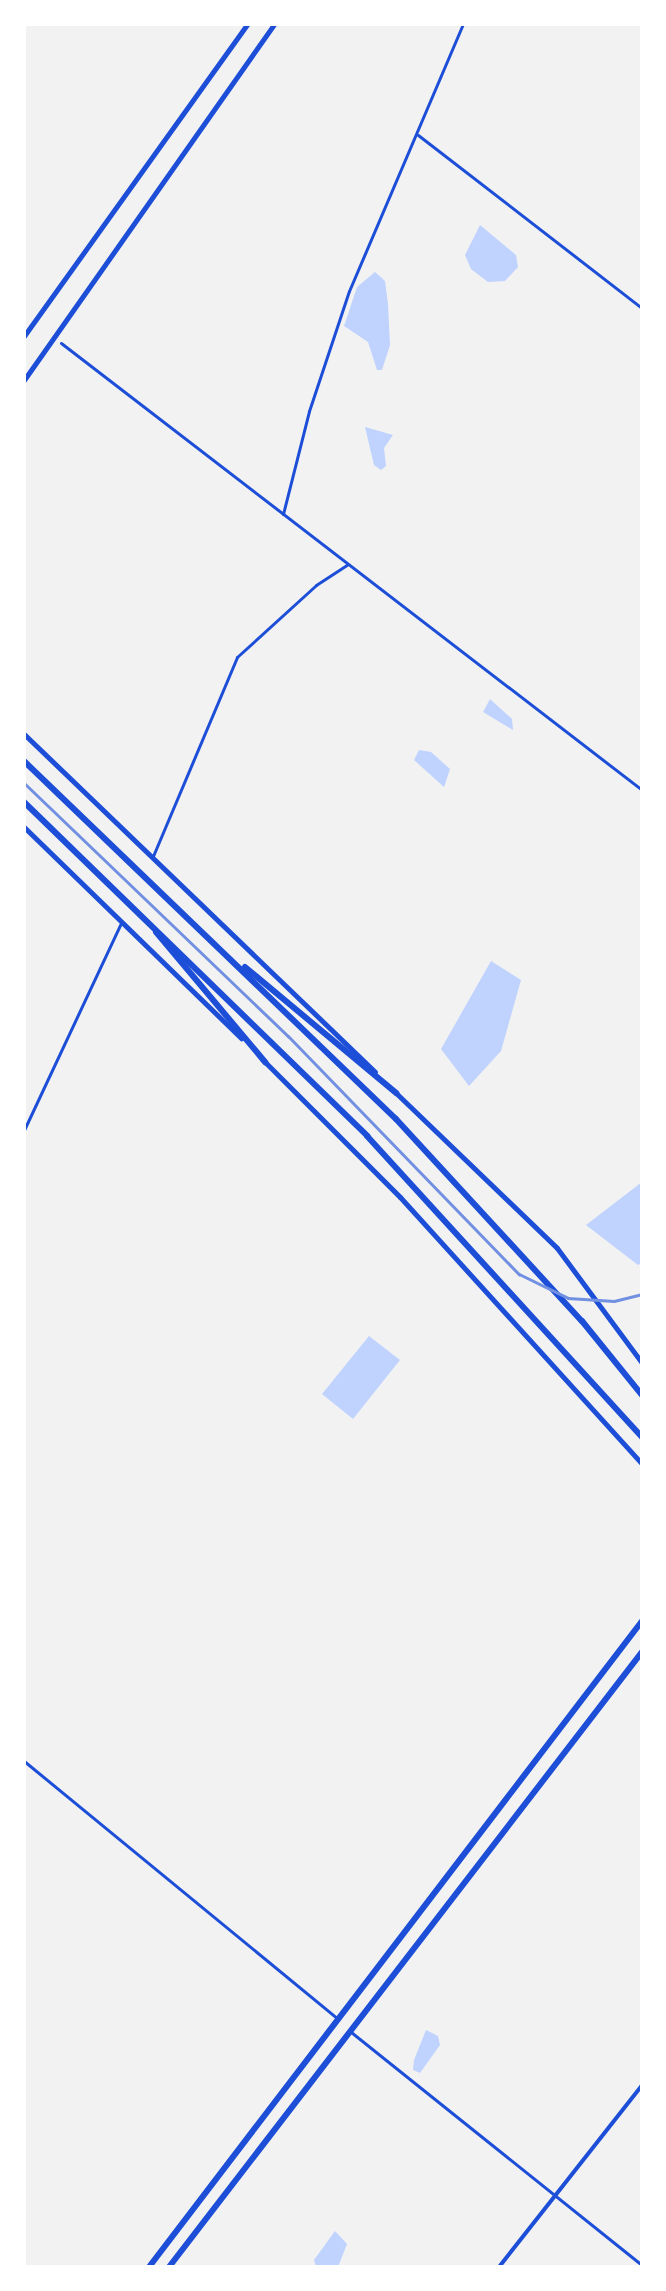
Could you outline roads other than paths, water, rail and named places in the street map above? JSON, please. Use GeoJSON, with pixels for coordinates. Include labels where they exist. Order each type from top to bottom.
{"type":"FeatureCollection","features":[{"type":"Feature","properties":{"kind":"highway"},"geometry":{"type":"LineString","coordinates":[[24,761],[442,1167],[582,1321],[642,1395]]}},
{"type":"Feature","properties":{"kind":"highway"},"geometry":{"type":"LineString","coordinates":[[24,802],[116,887],[367,1136],[533,1312],[642,1437]]}},
{"type":"Feature","properties":{"kind":"highway"},"geometry":{"type":"LineString","coordinates":[[116,887],[265,1062]]}},
{"type":"Feature","properties":{"kind":"highway"},"geometry":{"type":"LineString","coordinates":[[197,926],[396,1093]]}},
{"type":"Feature","properties":{"kind":"highway"},"geometry":{"type":"LineString","coordinates":[[149,2267],[642,1621]]}},
{"type":"Feature","properties":{"kind":"highway"},"geometry":{"type":"LineString","coordinates":[[169,2267],[642,1652]]}},
{"type":"Feature","properties":{"kind":"main road"},"geometry":{"type":"LineString","coordinates":[[24,336],[247,24]]}},
{"type":"Feature","properties":{"kind":"main road"},"geometry":{"type":"LineString","coordinates":[[24,380],[274,24]]}},
{"type":"Feature","properties":{"kind":"main road"},"geometry":{"type":"LineString","coordinates":[[24,734],[557,1248],[642,1363]]}},
{"type":"Feature","properties":{"kind":"main road"},"geometry":{"type":"LineString","coordinates":[[24,827],[400,1197],[642,1466]]}},
{"type":"Feature","properties":{"kind":"street"},"geometry":{"type":"LineString","coordinates":[[283,514],[309,411],[349,291],[463,24]]}},
{"type":"Feature","properties":{"kind":"street"},"geometry":{"type":"LineString","coordinates":[[418,135],[642,308]]}},
{"type":"Feature","properties":{"kind":"street"},"geometry":{"type":"LineString","coordinates":[[61,343],[642,790]]}},
{"type":"Feature","properties":{"kind":"street"},"geometry":{"type":"LineString","coordinates":[[153,856],[237,657],[316,585],[348,564]]}},
{"type":"Feature","properties":{"kind":"street"},"geometry":{"type":"LineString","coordinates":[[24,1130],[122,921]]}},
{"type":"Feature","properties":{"kind":"street"},"geometry":{"type":"LineString","coordinates":[[24,1761],[339,2020]]}},
{"type":"Feature","properties":{"kind":"street"},"geometry":{"type":"LineString","coordinates":[[351,2032],[642,2265]]}},
{"type":"Feature","properties":{"kind":"street"},"geometry":{"type":"LineString","coordinates":[[499,2267],[642,2085]]}},
{"type":"Feature","properties":{"kind":"water"},"geometry":{"type":"Polygon","coordinates":[[[480,225],[516,255],[518,267],[505,281],[488,282],[471,269],[465,255],[480,225]]]}},
{"type":"Feature","properties":{"kind":"water"},"geometry":{"type":"Polygon","coordinates":[[[375,272],[385,281],[388,304],[390,345],[382,370],[377,370],[368,342],[344,326],[357,287],[375,272]]]}},
{"type":"Feature","properties":{"kind":"water"},"geometry":{"type":"Polygon","coordinates":[[[365,427],[393,435],[384,448],[386,466],[381,470],[374,465],[365,427]]]}},
{"type":"Feature","properties":{"kind":"water"},"geometry":{"type":"Polygon","coordinates":[[[490,699],[512,719],[513,730],[483,712],[490,699]]]}},
{"type":"Feature","properties":{"kind":"water"},"geometry":{"type":"Polygon","coordinates":[[[419,750],[431,752],[450,769],[444,787],[414,760],[419,750]]]}},
{"type":"Feature","properties":{"kind":"water"},"geometry":{"type":"Polygon","coordinates":[[[491,961],[521,980],[501,1051],[469,1086],[441,1049],[491,961]]]}},
{"type":"Feature","properties":{"kind":"water"},"geometry":{"type":"Polygon","coordinates":[[[642,1182],[642,1263],[638,1265],[586,1225],[642,1182]]]}},
{"type":"Feature","properties":{"kind":"water"},"geometry":{"type":"Polygon","coordinates":[[[369,1336],[400,1360],[353,1419],[322,1394],[369,1336]]]}},
{"type":"Feature","properties":{"kind":"water"},"geometry":{"type":"Polygon","coordinates":[[[426,2030],[438,2036],[440,2045],[420,2073],[413,2070],[414,2060],[426,2030]]]}},
{"type":"Feature","properties":{"kind":"water"},"geometry":{"type":"Polygon","coordinates":[[[335,2231],[347,2244],[338,2267],[316,2267],[314,2260],[335,2231]]]}},
{"type":"Feature","properties":{"kind":"railway"},"geometry":{"type":"LineString","coordinates":[[24,783],[288,1036],[519,1274],[568,1298],[614,1301],[642,1294]]}}]}
